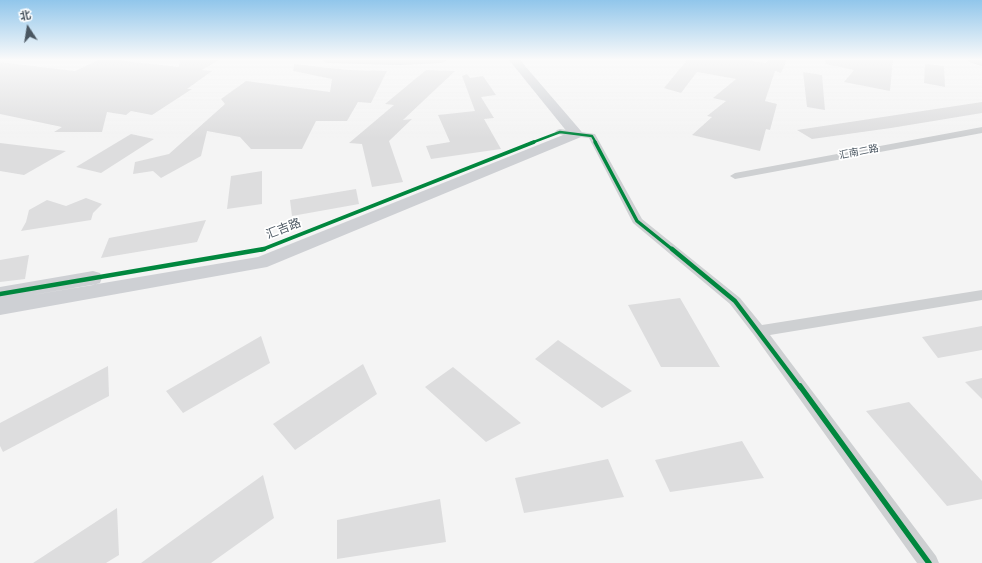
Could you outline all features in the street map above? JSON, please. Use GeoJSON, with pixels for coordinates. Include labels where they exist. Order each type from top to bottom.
{"type":"FeatureCollection","features":[{"type":"Feature","properties":{"kind":"street"},"geometry":{"type":"LineString","coordinates":[[524,86],[568,133],[592,136],[637,221],[735,301],[759,331],[929,563]]}},
{"type":"Feature","properties":{"kind":"street"},"geometry":{"type":"LineString","coordinates":[[533,86],[568,133]]}},
{"type":"Feature","properties":{"kind":"street","name":"汇南二路"},"geometry":{"type":"LineString","coordinates":[[735,176],[982,130]]}},
{"type":"Feature","properties":{"kind":"street","name":"汇吉路"},"geometry":{"type":"LineString","coordinates":[[0,294],[262,250],[568,133]]}},
{"type":"Feature","properties":{"kind":"street","name":"汇吉路"},"geometry":{"type":"LineString","coordinates":[[0,308],[261,263],[568,133]]}},
{"type":"Feature","properties":{"kind":"street"},"geometry":{"type":"LineString","coordinates":[[759,331],[982,295]]}},
{"type":"Feature","properties":{"kind":"building"},"geometry":{"type":"Polygon","coordinates":[[[0,86],[191,86],[187,89],[192,89],[152,115],[131,111],[126,115],[107,112],[102,132],[54,132],[62,127],[0,114],[0,86]]]}},
{"type":"Feature","properties":{"kind":"building"},"geometry":{"type":"Polygon","coordinates":[[[239,86],[286,86],[330,92],[331,86],[379,86],[371,103],[358,102],[347,121],[316,121],[302,149],[251,149],[240,137],[207,131],[201,156],[161,178],[153,171],[133,174],[135,162],[169,154],[225,104],[221,99],[239,86]]]}},
{"type":"Feature","properties":{"kind":"building"},"geometry":{"type":"Polygon","coordinates":[[[406,86],[439,86],[403,120],[412,119],[389,141],[403,182],[372,187],[362,144],[349,143],[394,105],[385,104],[406,86]]]}},
{"type":"Feature","properties":{"kind":"building"},"geometry":{"type":"Polygon","coordinates":[[[466,86],[490,86],[496,95],[481,97],[494,118],[484,119],[501,149],[431,159],[426,146],[450,142],[438,115],[475,111],[466,86]]]}},
{"type":"Feature","properties":{"kind":"building"},"geometry":{"type":"Polygon","coordinates":[[[665,86],[686,86],[681,93],[664,88],[665,86]]]}},
{"type":"Feature","properties":{"kind":"building"},"geometry":{"type":"Polygon","coordinates":[[[727,86],[770,86],[765,101],[777,104],[770,130],[766,129],[760,151],[692,135],[712,117],[707,116],[726,101],[713,98],[727,86]]]}},
{"type":"Feature","properties":{"kind":"building"},"geometry":{"type":"Polygon","coordinates":[[[805,86],[823,86],[825,110],[807,107],[805,86]]]}},
{"type":"Feature","properties":{"kind":"building"},"geometry":{"type":"Polygon","coordinates":[[[866,86],[890,86],[890,91],[866,86]]]}},
{"type":"Feature","properties":{"kind":"building"},"geometry":{"type":"Polygon","coordinates":[[[982,102],[982,113],[891,128],[812,139],[797,130],[982,102]]]}},
{"type":"Feature","properties":{"kind":"building"},"geometry":{"type":"Polygon","coordinates":[[[131,134],[154,139],[101,173],[76,167],[131,134]]]}},
{"type":"Feature","properties":{"kind":"building"},"geometry":{"type":"Polygon","coordinates":[[[0,143],[66,151],[24,175],[0,171],[0,143]]]}},
{"type":"Feature","properties":{"kind":"building"},"geometry":{"type":"Polygon","coordinates":[[[262,171],[262,204],[227,209],[231,176],[262,171]]]}},
{"type":"Feature","properties":{"kind":"building"},"geometry":{"type":"Polygon","coordinates":[[[356,189],[359,204],[292,216],[290,200],[356,189]]]}},
{"type":"Feature","properties":{"kind":"building"},"geometry":{"type":"Polygon","coordinates":[[[86,198],[102,204],[93,213],[91,220],[21,231],[26,222],[29,210],[47,200],[66,206],[86,198]]]}},
{"type":"Feature","properties":{"kind":"building"},"geometry":{"type":"Polygon","coordinates":[[[206,220],[197,242],[101,258],[109,238],[206,220]]]}},
{"type":"Feature","properties":{"kind":"building"},"geometry":{"type":"Polygon","coordinates":[[[29,255],[25,279],[0,282],[0,260],[29,255]]]}},
{"type":"Feature","properties":{"kind":"building"},"geometry":{"type":"Polygon","coordinates":[[[680,298],[720,367],[661,367],[628,305],[680,298]]]}},
{"type":"Feature","properties":{"kind":"building"},"geometry":{"type":"Polygon","coordinates":[[[982,326],[982,350],[938,358],[922,337],[982,326]]]}},
{"type":"Feature","properties":{"kind":"building"},"geometry":{"type":"Polygon","coordinates":[[[261,336],[270,363],[183,413],[166,391],[261,336]]]}},
{"type":"Feature","properties":{"kind":"building"},"geometry":{"type":"Polygon","coordinates":[[[558,340],[632,391],[602,408],[535,359],[558,340]]]}},
{"type":"Feature","properties":{"kind":"building"},"geometry":{"type":"Polygon","coordinates":[[[363,364],[377,394],[295,450],[273,424],[363,364]]]}},
{"type":"Feature","properties":{"kind":"building"},"geometry":{"type":"Polygon","coordinates":[[[108,366],[109,396],[3,452],[0,446],[0,423],[108,366]]]}},
{"type":"Feature","properties":{"kind":"building"},"geometry":{"type":"Polygon","coordinates":[[[453,367],[521,423],[486,442],[425,387],[453,367]]]}},
{"type":"Feature","properties":{"kind":"building"},"geometry":{"type":"Polygon","coordinates":[[[982,378],[982,399],[965,382],[982,378]]]}},
{"type":"Feature","properties":{"kind":"building"},"geometry":{"type":"Polygon","coordinates":[[[909,402],[982,481],[982,499],[947,506],[866,411],[909,402]]]}},
{"type":"Feature","properties":{"kind":"building"},"geometry":{"type":"Polygon","coordinates":[[[742,441],[764,478],[670,492],[655,460],[742,441]]]}},
{"type":"Feature","properties":{"kind":"building"},"geometry":{"type":"Polygon","coordinates":[[[608,459],[624,497],[524,513],[515,478],[608,459]]]}},
{"type":"Feature","properties":{"kind":"building"},"geometry":{"type":"Polygon","coordinates":[[[263,475],[274,518],[211,563],[141,563],[263,475]]]}},
{"type":"Feature","properties":{"kind":"building"},"geometry":{"type":"Polygon","coordinates":[[[440,499],[446,542],[337,559],[337,520],[440,499]]]}},
{"type":"Feature","properties":{"kind":"building"},"geometry":{"type":"Polygon","coordinates":[[[117,508],[119,555],[106,563],[33,563],[117,508]]]}},
{"type":"Feature","properties":{"kind":"cycle path"},"geometry":{"type":"LineString","coordinates":[[0,294],[262,250],[560,132],[592,136],[637,221],[735,301],[759,331],[929,563]]}}]}
